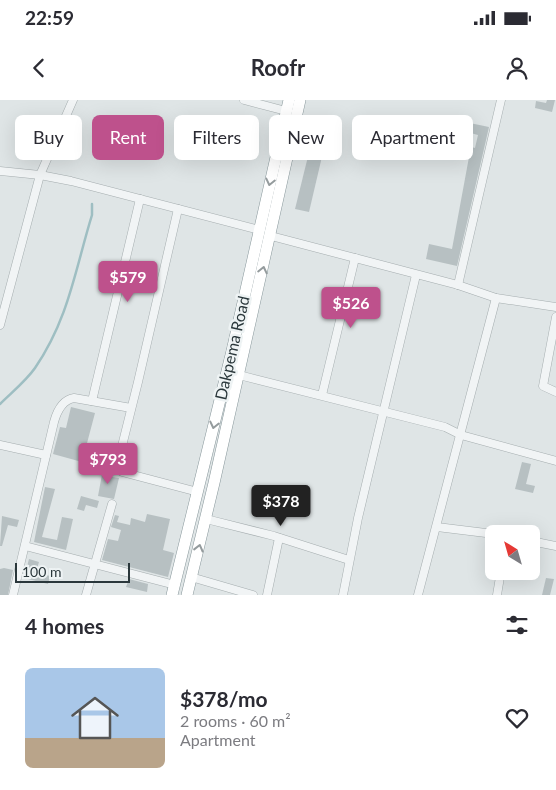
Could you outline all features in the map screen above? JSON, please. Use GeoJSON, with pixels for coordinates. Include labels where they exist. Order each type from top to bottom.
{"type":"FeatureCollection","features":[{"type":"Feature","properties":{"kind":"highway","name":"Dakpema Road"},"geometry":{"type":"LineString","coordinates":[[187,595],[271,236],[300,100]]}},
{"type":"Feature","properties":{"kind":"highway","name":"Dakpema Road"},"geometry":{"type":"LineString","coordinates":[[174,590],[287,106]]}},
{"type":"Feature","properties":{"kind":"street"},"geometry":{"type":"LineString","coordinates":[[0,325],[40,174],[73,100]]}},
{"type":"Feature","properties":{"kind":"street"},"geometry":{"type":"LineString","coordinates":[[244,100],[287,106]]}},
{"type":"Feature","properties":{"kind":"street"},"geometry":{"type":"LineString","coordinates":[[458,285],[501,100]]}},
{"type":"Feature","properties":{"kind":"street"},"geometry":{"type":"LineString","coordinates":[[0,171],[40,174],[259,230]]}},
{"type":"Feature","properties":{"kind":"street"},"geometry":{"type":"LineString","coordinates":[[92,402],[140,199]]}},
{"type":"Feature","properties":{"kind":"street"},"geometry":{"type":"LineString","coordinates":[[178,209],[118,462],[119,469],[122,472],[198,492]]}},
{"type":"Feature","properties":{"kind":"street"},"geometry":{"type":"LineString","coordinates":[[271,236],[458,285],[496,298],[556,307]]}},
{"type":"Feature","properties":{"kind":"street"},"geometry":{"type":"LineString","coordinates":[[322,396],[355,258]]}},
{"type":"Feature","properties":{"kind":"street"},"geometry":{"type":"LineString","coordinates":[[343,595],[349,560],[416,275]]}},
{"type":"Feature","properties":{"kind":"street"},"geometry":{"type":"LineString","coordinates":[[418,595],[496,298]]}},
{"type":"Feature","properties":{"kind":"street"},"geometry":{"type":"LineString","coordinates":[[556,317],[543,386],[556,392]]}},
{"type":"Feature","properties":{"kind":"street"},"geometry":{"type":"LineString","coordinates":[[239,375],[384,411],[445,428],[461,435],[556,461]]}},
{"type":"Feature","properties":{"kind":"street"},"geometry":{"type":"LineString","coordinates":[[13,595],[56,413],[68,399],[74,398],[130,408]]}},
{"type":"Feature","properties":{"kind":"street"},"geometry":{"type":"LineString","coordinates":[[0,445],[46,455]]}},
{"type":"Feature","properties":{"kind":"street"},"geometry":{"type":"LineString","coordinates":[[86,595],[112,504]]}},
{"type":"Feature","properties":{"kind":"street"},"geometry":{"type":"LineString","coordinates":[[206,519],[279,538],[349,560]]}},
{"type":"Feature","properties":{"kind":"street"},"geometry":{"type":"LineString","coordinates":[[437,527],[485,533]]}},
{"type":"Feature","properties":{"kind":"street"},"geometry":{"type":"LineString","coordinates":[[267,595],[279,538]]}},
{"type":"Feature","properties":{"kind":"street"},"geometry":{"type":"LineString","coordinates":[[540,543],[556,546]]}},
{"type":"Feature","properties":{"kind":"street"},"geometry":{"type":"LineString","coordinates":[[25,546],[96,564],[174,590]]}},
{"type":"Feature","properties":{"kind":"street"},"geometry":{"type":"LineString","coordinates":[[191,577],[253,595]]}},
{"type":"Feature","properties":{"kind":"street"},"geometry":{"type":"LineString","coordinates":[[497,595],[500,580]]}},
{"type":"Feature","properties":{"kind":"building"},"geometry":{"type":"Polygon","coordinates":[[[547,100],[555,100],[552,112],[535,108],[536,101],[546,103],[547,100]]]}},
{"type":"Feature","properties":{"kind":"building"},"geometry":{"type":"Polygon","coordinates":[[[473,124],[489,127],[457,266],[426,259],[429,244],[452,249],[468,160],[473,160],[473,147],[475,148],[478,135],[473,134],[473,124]]]}},
{"type":"Feature","properties":{"kind":"building"},"geometry":{"type":"Polygon","coordinates":[[[307,160],[321,160],[309,212],[295,209],[307,160]]]}},
{"type":"Feature","properties":{"kind":"building"},"geometry":{"type":"Polygon","coordinates":[[[71,407],[95,413],[82,462],[53,454],[60,427],[66,428],[71,407]]]}},
{"type":"Feature","properties":{"kind":"building"},"geometry":{"type":"Polygon","coordinates":[[[522,462],[531,464],[526,484],[535,486],[533,493],[515,489],[522,462]]]}},
{"type":"Feature","properties":{"kind":"building"},"geometry":{"type":"Polygon","coordinates":[[[103,469],[113,471],[112,477],[119,478],[114,499],[98,496],[103,469]]]}},
{"type":"Feature","properties":{"kind":"building"},"geometry":{"type":"Polygon","coordinates":[[[45,487],[55,489],[42,537],[57,540],[62,517],[73,519],[66,550],[34,542],[45,487]]]}},
{"type":"Feature","properties":{"kind":"building"},"geometry":{"type":"Polygon","coordinates":[[[81,496],[99,501],[97,508],[86,505],[84,511],[77,509],[81,496]]]}},
{"type":"Feature","properties":{"kind":"building"},"geometry":{"type":"Polygon","coordinates":[[[147,514],[170,519],[163,550],[174,553],[168,577],[102,560],[108,539],[118,541],[121,530],[111,527],[115,515],[119,516],[117,522],[130,525],[131,518],[145,522],[147,514]]]}},
{"type":"Feature","properties":{"kind":"building"},"geometry":{"type":"Polygon","coordinates":[[[2,516],[19,520],[17,527],[8,525],[2,546],[0,546],[2,516]]]}},
{"type":"Feature","properties":{"kind":"building"},"geometry":{"type":"Polygon","coordinates":[[[29,559],[39,562],[36,572],[50,576],[48,584],[24,578],[29,559]]]}},
{"type":"Feature","properties":{"kind":"building"},"geometry":{"type":"Polygon","coordinates":[[[0,569],[13,570],[8,595],[0,595],[0,569]]]}},
{"type":"Feature","properties":{"kind":"building"},"geometry":{"type":"Polygon","coordinates":[[[546,578],[554,579],[550,595],[542,595],[546,578]]]}},
{"type":"Feature","properties":{"kind":"building"},"geometry":{"type":"Polygon","coordinates":[[[129,579],[148,584],[147,592],[126,587],[129,579]]]}},
{"type":"Feature","properties":{"kind":"waterway"},"geometry":{"type":"LineString","coordinates":[[0,404],[35,368],[56,331],[70,293],[92,215],[92,204]]}}]}
